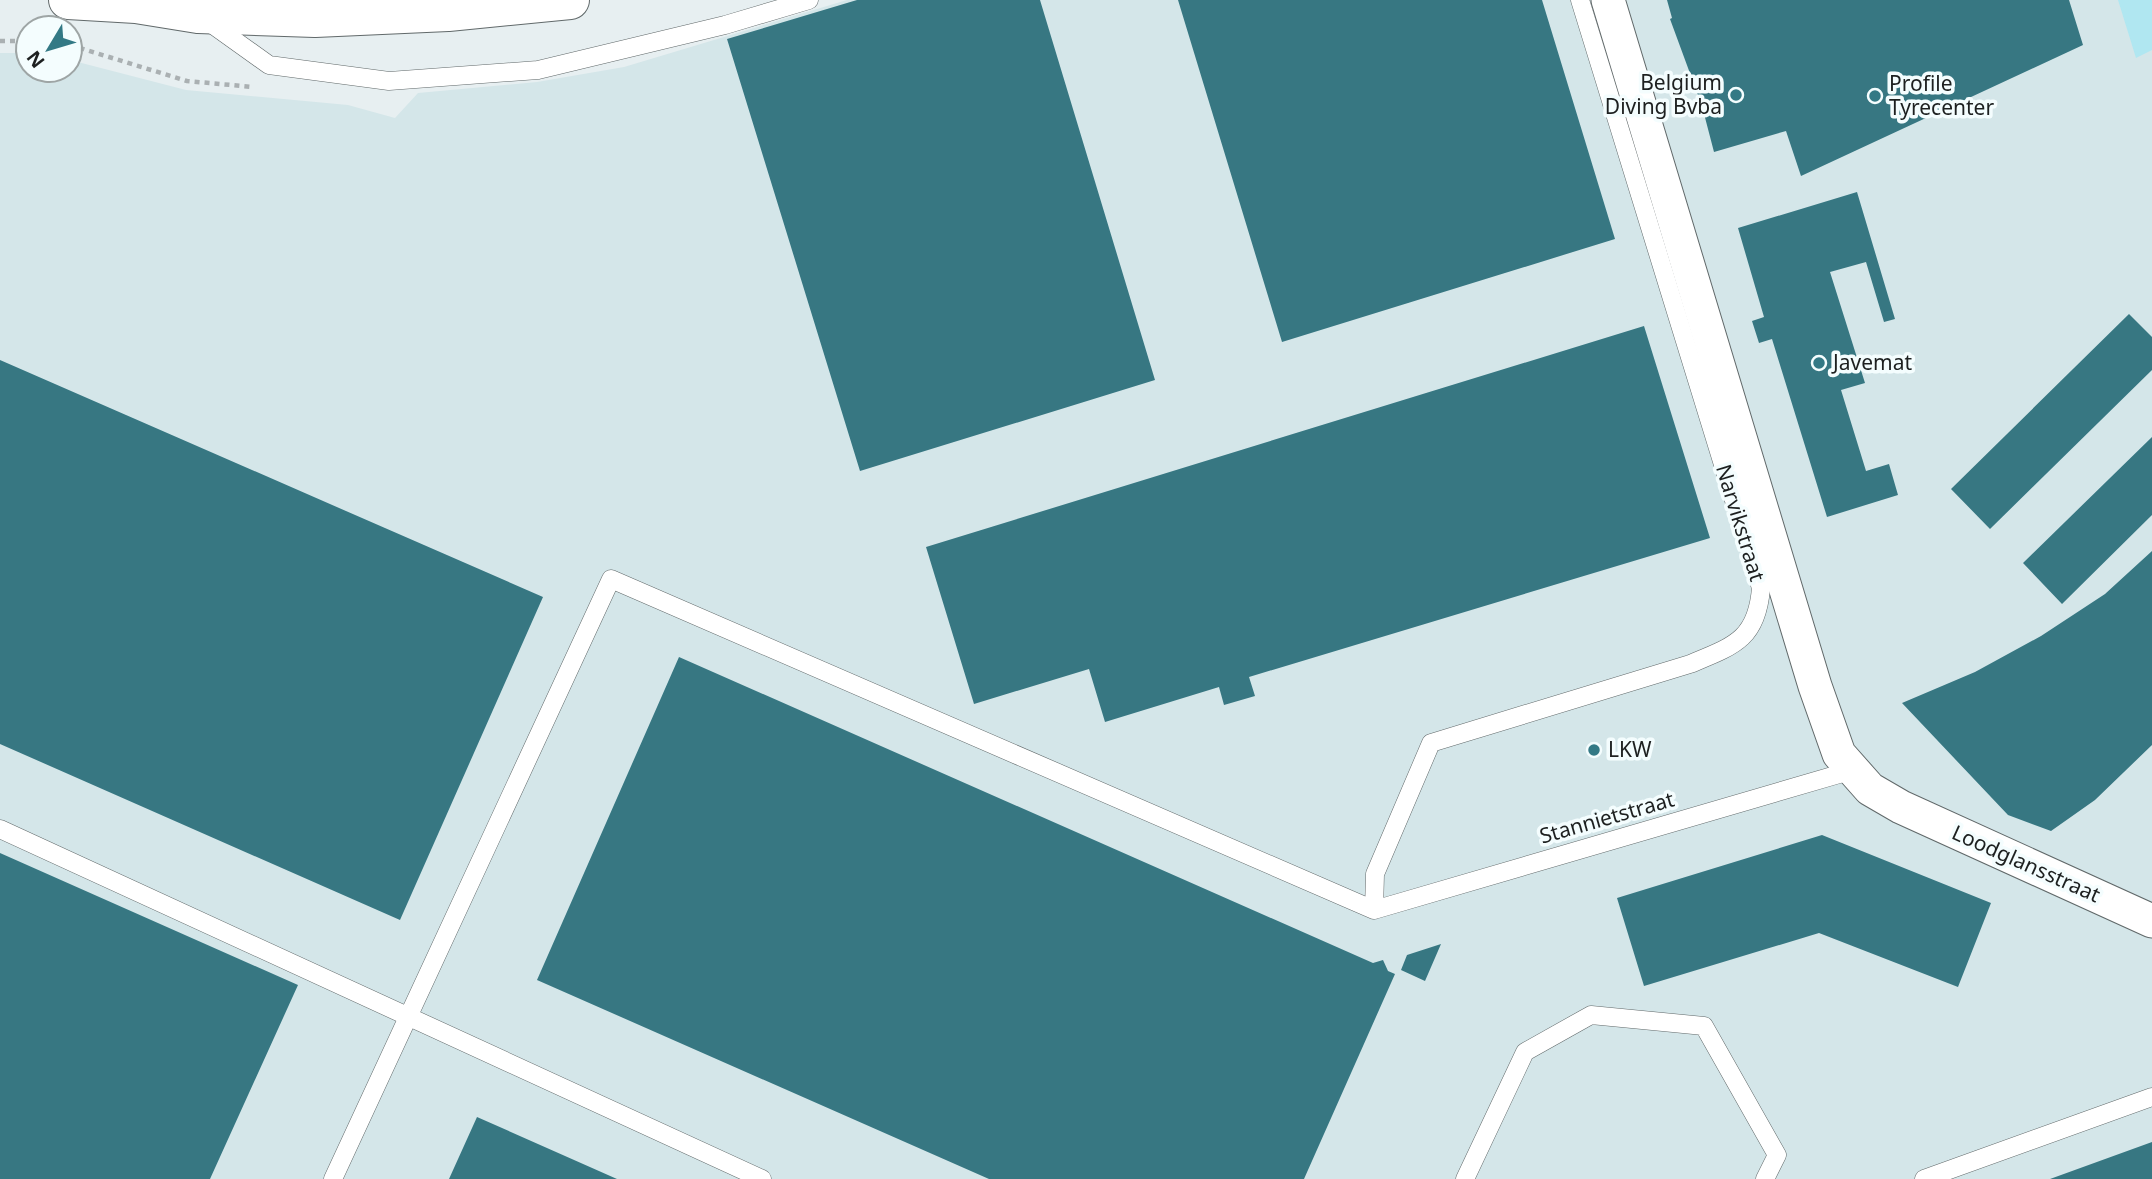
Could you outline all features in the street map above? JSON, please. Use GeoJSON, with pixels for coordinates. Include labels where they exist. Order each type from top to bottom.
{"type":"FeatureCollection","features":[{"type":"Feature","properties":{"kind":"street"},"geometry":{"type":"LineString","coordinates":[[68,0],[136,2],[198,14],[316,18],[448,12],[570,0]]}},
{"type":"Feature","properties":{"kind":"street","name":"Narvikstraat"},"geometry":{"type":"LineString","coordinates":[[1608,0],[1815,687],[1839,754],[1870,789],[1901,807]]}},
{"type":"Feature","properties":{"kind":"street","name":"Loodglansstraat"},"geometry":{"type":"LineString","coordinates":[[1901,807],[2152,921]]}},
{"type":"Feature","properties":{"kind":"lane"},"geometry":{"type":"LineString","coordinates":[[198,14],[270,65],[388,81],[538,71],[725,25],[809,0]]}},
{"type":"Feature","properties":{"kind":"lane","name":"Narvikstraat"},"geometry":{"type":"LineString","coordinates":[[1374,910],[1375,874],[1431,743],[1701,660],[1746,636],[1759,613],[1761,588],[1580,0]]}},
{"type":"Feature","properties":{"kind":"lane"},"geometry":{"type":"LineString","coordinates":[[333,1179],[611,579],[1374,910]]}},
{"type":"Feature","properties":{"kind":"lane","name":"Stannietstraat"},"geometry":{"type":"LineString","coordinates":[[1374,910],[1853,770]]}},
{"type":"Feature","properties":{"kind":"lane"},"geometry":{"type":"LineString","coordinates":[[0,829],[762,1179]]}},
{"type":"Feature","properties":{"kind":"lane"},"geometry":{"type":"LineString","coordinates":[[1465,1179],[1525,1052],[1591,1015],[1704,1026],[1777,1155],[1765,1179]]}},
{"type":"Feature","properties":{"kind":"lane"},"geometry":{"type":"LineString","coordinates":[[1924,1179],[2152,1097]]}},
{"type":"Feature","properties":{"kind":"shaded area"},"geometry":{"type":"Polygon","coordinates":[[[847,0],[2152,0],[2152,1179],[0,1179],[0,53],[14,53],[14,84],[84,84],[84,64],[186,90],[348,105],[395,118],[418,93],[537,82],[624,67],[847,0]]]}},
{"type":"Feature","properties":{"kind":"shaded area"},"geometry":{"type":"Polygon","coordinates":[[[2118,0],[2152,0],[2152,50],[2136,58],[2118,0]]]}},
{"type":"Feature","properties":{"kind":"building"},"geometry":{"type":"Polygon","coordinates":[[[857,0],[1040,0],[1155,380],[860,471],[727,39],[857,0]]]}},
{"type":"Feature","properties":{"kind":"building"},"geometry":{"type":"Polygon","coordinates":[[[1178,0],[1542,0],[1615,239],[1282,342],[1178,0]]]}},
{"type":"Feature","properties":{"kind":"building","name":"Profile Tyrecenter"},"geometry":{"type":"Polygon","coordinates":[[[1667,0],[2069,0],[2083,45],[1801,176],[1786,131],[1714,152],[1702,106],[1670,19],[1672,18],[1667,0]]]}},
{"type":"Feature","properties":{"kind":"building","name":"Javemat"},"geometry":{"type":"Polygon","coordinates":[[[1857,192],[1895,319],[1884,322],[1866,262],[1830,272],[1865,383],[1841,390],[1866,471],[1889,464],[1898,495],[1827,517],[1772,339],[1759,343],[1752,321],[1764,317],[1738,228],[1857,192]]]}},
{"type":"Feature","properties":{"kind":"building"},"geometry":{"type":"Polygon","coordinates":[[[2129,314],[2152,337],[2152,370],[1990,529],[1951,489],[2129,314]]]}},
{"type":"Feature","properties":{"kind":"building"},"geometry":{"type":"Polygon","coordinates":[[[1644,326],[1710,538],[1249,677],[1255,696],[1224,705],[1219,687],[1105,722],[1089,669],[974,704],[926,547],[1644,326]]]}},
{"type":"Feature","properties":{"kind":"building"},"geometry":{"type":"Polygon","coordinates":[[[0,360],[543,597],[400,920],[0,744],[0,360]]]}},
{"type":"Feature","properties":{"kind":"building"},"geometry":{"type":"Polygon","coordinates":[[[2152,437],[2152,515],[2062,604],[2023,563],[2152,437]]]}},
{"type":"Feature","properties":{"kind":"building"},"geometry":{"type":"Polygon","coordinates":[[[2152,551],[2152,745],[2095,800],[2051,831],[2008,815],[1902,703],[1975,672],[2041,636],[2105,594],[2152,551]]]}},
{"type":"Feature","properties":{"kind":"building"},"geometry":{"type":"Polygon","coordinates":[[[679,657],[1373,963],[1383,960],[1388,971],[1395,974],[1304,1179],[989,1179],[537,980],[679,657]]]}},
{"type":"Feature","properties":{"kind":"building"},"geometry":{"type":"Polygon","coordinates":[[[1822,835],[1991,903],[1958,987],[1819,933],[1644,986],[1617,898],[1822,835]]]}},
{"type":"Feature","properties":{"kind":"building"},"geometry":{"type":"Polygon","coordinates":[[[0,853],[298,985],[210,1179],[0,1179],[0,853]]]}},
{"type":"Feature","properties":{"kind":"building"},"geometry":{"type":"Polygon","coordinates":[[[1441,944],[1425,981],[1401,970],[1407,955],[1441,944]]]}},
{"type":"Feature","properties":{"kind":"building"},"geometry":{"type":"Polygon","coordinates":[[[477,1117],[617,1179],[449,1179],[477,1117]]]}},
{"type":"Feature","properties":{"kind":"building"},"geometry":{"type":"Polygon","coordinates":[[[2152,1142],[2152,1179],[2050,1179],[2152,1142]]]}},
{"type":"Feature","properties":{"kind":"place","name":"Belgium Diving Bvba"},"geometry":{"type":"Point","coordinates":[1736,95]}},
{"type":"Feature","properties":{"kind":"place","name":"Profile Tyrecenter"},"geometry":{"type":"Point","coordinates":[1875,96]}},
{"type":"Feature","properties":{"kind":"place","name":"Javemat"},"geometry":{"type":"Point","coordinates":[1819,363]}},
{"type":"Feature","properties":{"kind":"place","name":"LKW"},"geometry":{"type":"Point","coordinates":[1594,750]}}]}
